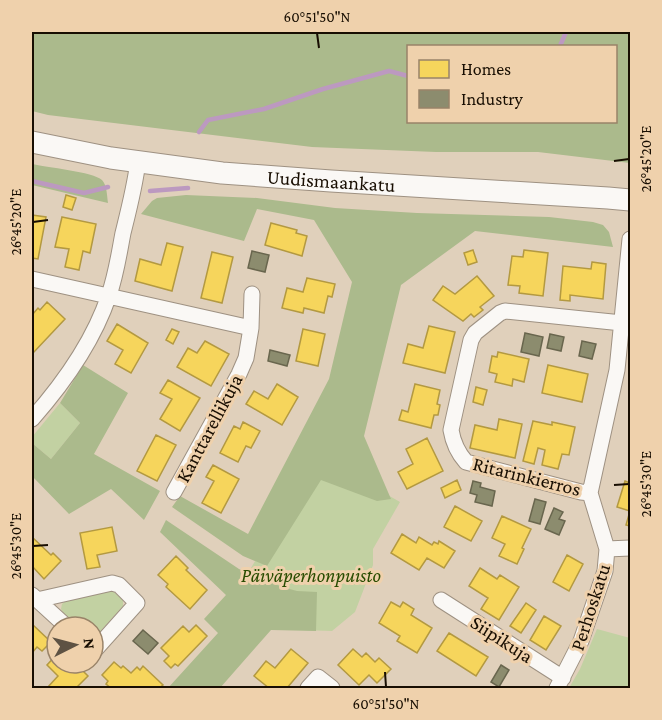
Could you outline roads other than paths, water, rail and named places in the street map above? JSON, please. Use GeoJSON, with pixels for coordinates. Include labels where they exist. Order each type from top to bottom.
{"type":"FeatureCollection","features":[{"type":"Feature","properties":{"kind":"street","name":"Uudismaankatu"},"geometry":{"type":"LineString","coordinates":[[32,142],[111,158],[244,175],[630,200]]}},
{"type":"Feature","properties":{"kind":"street"},"geometry":{"type":"LineString","coordinates":[[32,418],[51,397],[78,359],[97,325],[109,296],[138,161]]}},
{"type":"Feature","properties":{"kind":"street","name":"Perhoskatu"},"geometry":{"type":"LineString","coordinates":[[560,683],[581,641],[605,571],[607,549],[590,493],[623,370],[622,324],[630,239]]}},
{"type":"Feature","properties":{"kind":"street"},"geometry":{"type":"LineString","coordinates":[[32,279],[251,328]]}},
{"type":"Feature","properties":{"kind":"street","name":"Kanttarellikuja"},"geometry":{"type":"LineString","coordinates":[[174,492],[246,358],[251,328],[252,294]]}},
{"type":"Feature","properties":{"kind":"street","name":"Ritarinkierros"},"geometry":{"type":"LineString","coordinates":[[590,493],[466,462],[458,452],[451,430],[471,340],[475,333],[500,313],[622,324]]}},
{"type":"Feature","properties":{"kind":"street"},"geometry":{"type":"LineString","coordinates":[[607,549],[630,548]]}},
{"type":"Feature","properties":{"kind":"street"},"geometry":{"type":"LineString","coordinates":[[34,597],[112,583],[119,585],[138,603],[105,637]]}},
{"type":"Feature","properties":{"kind":"street"},"geometry":{"type":"LineString","coordinates":[[34,597],[54,615]]}},
{"type":"Feature","properties":{"kind":"street","name":"Siipikuja"},"geometry":{"type":"LineString","coordinates":[[441,600],[560,683]]}},
{"type":"Feature","properties":{"kind":"street"},"geometry":{"type":"LineString","coordinates":[[308,688],[318,677],[332,688]]}},
{"type":"Feature","properties":{"kind":"waterway"},"geometry":{"type":"LineString","coordinates":[[560,45],[566,32]]}},
{"type":"Feature","properties":{"kind":"waterway"},"geometry":{"type":"LineString","coordinates":[[199,132],[208,120],[264,109],[323,89],[389,71],[407,76]]}},
{"type":"Feature","properties":{"kind":"waterway"},"geometry":{"type":"LineString","coordinates":[[32,181],[84,193],[108,187]]}},
{"type":"Feature","properties":{"kind":"waterway"},"geometry":{"type":"LineString","coordinates":[[150,191],[188,188]]}},
{"type":"Feature","properties":{"kind":"park label","name":"Päiväperhonpuisto"},"geometry":{"type":"Point","coordinates":[311,575]}}]}
